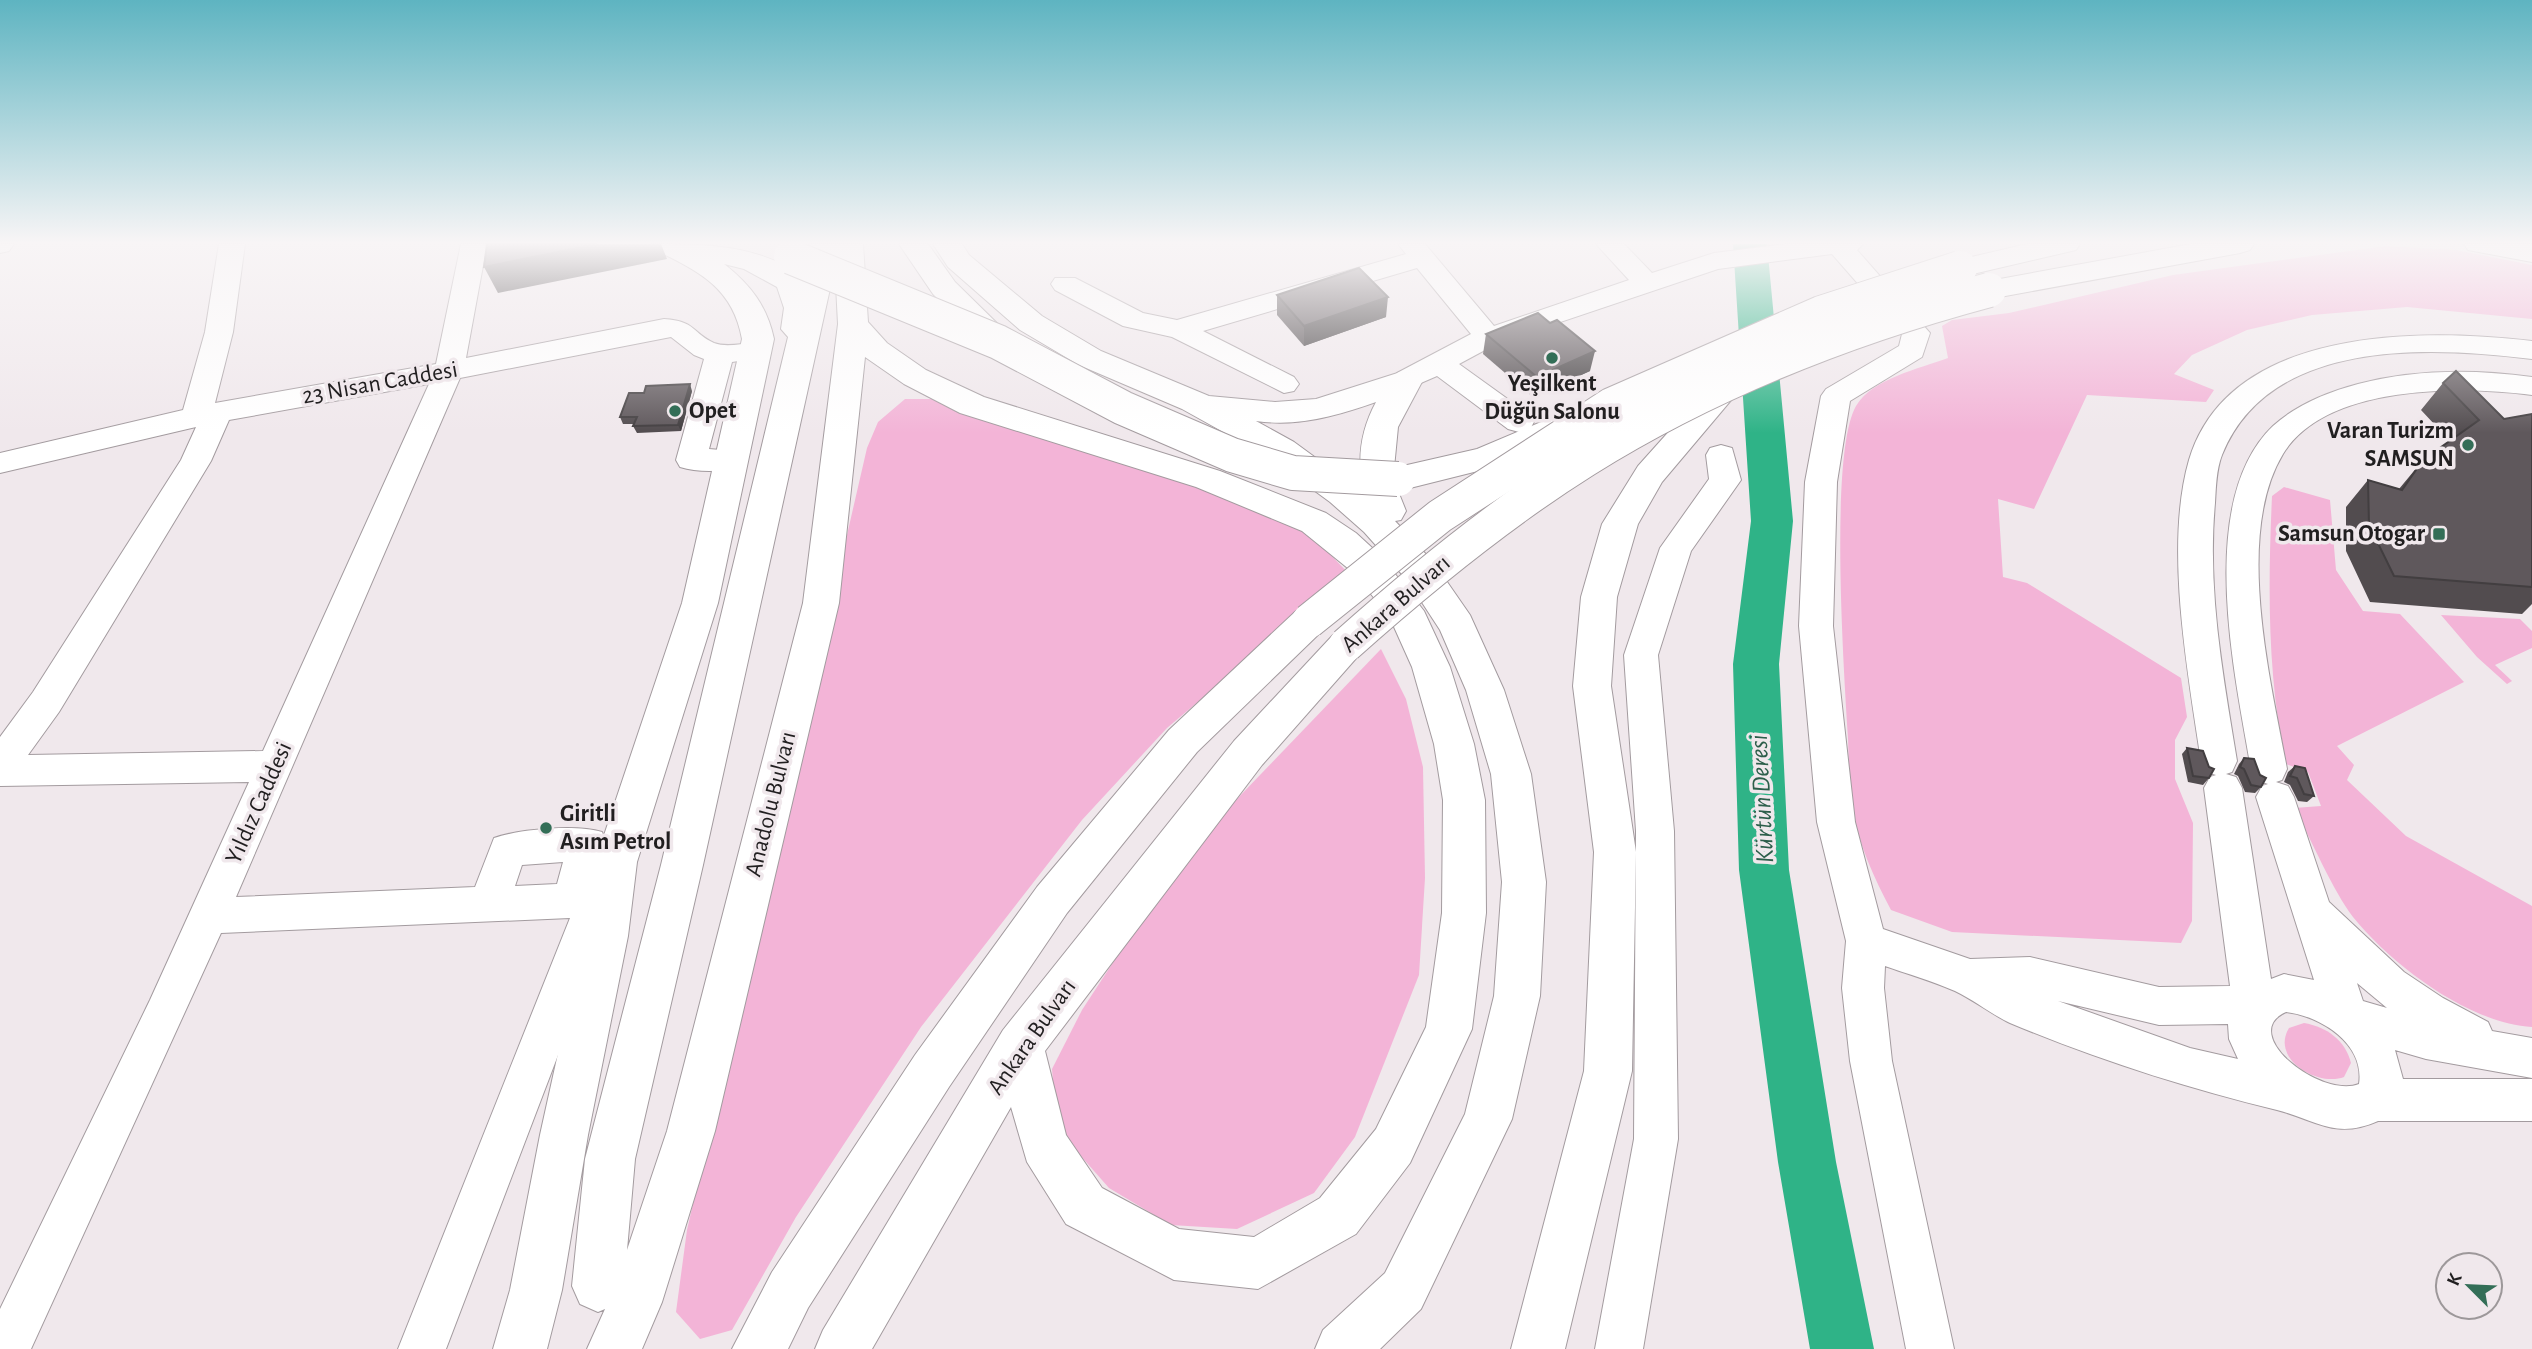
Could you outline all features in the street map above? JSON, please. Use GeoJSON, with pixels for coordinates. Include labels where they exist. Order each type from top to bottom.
{"type":"FeatureCollection","features":[{"type":"Feature","properties":{"kind":"highway"},"geometry":{"type":"LineString","coordinates":[[520,1349],[536,1290],[593,900],[616,862],[700,603],[733,459],[738,352],[756,318],[749,307]]}},
{"type":"Feature","properties":{"kind":"highway"},"geometry":{"type":"LineString","coordinates":[[783,424],[799,307]]}},
{"type":"Feature","properties":{"kind":"highway"},"geometry":{"type":"LineString","coordinates":[[598,1286],[610,1159],[682,865],[810,307]]}},
{"type":"Feature","properties":{"kind":"highway","name":"Anadolu Bulvarı"},"geometry":{"type":"LineString","coordinates":[[614,1349],[636,1302],[691,1131],[821,603],[846,406],[852,307]]}},
{"type":"Feature","properties":{"kind":"highway"},"geometry":{"type":"LineString","coordinates":[[913,307],[998,342],[1123,408],[1232,454],[1293,473],[1357,478],[1409,476],[1486,458],[1611,405]]}},
{"type":"Feature","properties":{"kind":"highway"},"geometry":{"type":"LineString","coordinates":[[962,307],[998,342]]}},
{"type":"Feature","properties":{"kind":"highway"},"geometry":{"type":"LineString","coordinates":[[1012,307],[1031,323],[1090,358],[1193,401],[1282,450],[1376,523],[1421,572]]}},
{"type":"Feature","properties":{"kind":"highway","name":"Ankara Bulvarı"},"geometry":{"type":"LineString","coordinates":[[759,1349],[790,1290],[932,1071],[1052,900],[1183,741],[1309,621],[1440,516],[1611,405],[1840,307]]}},
{"type":"Feature","properties":{"kind":"highway","name":"Ankara Bulvarı"},"geometry":{"type":"LineString","coordinates":[[842,1349],[1020,1046],[1248,753],[1346,645],[1492,524],[1586,460],[1670,412],[1863,327],[1919,307]]}},
{"type":"Feature","properties":{"kind":"highway"},"geometry":{"type":"LineString","coordinates":[[853,324],[876,350],[915,377],[972,405],[1208,479],[1314,522],[1343,542],[1368,565],[1405,611],[1434,679],[1454,744],[1464,800],[1464,913],[1449,1029],[1393,1146],[1338,1216],[1258,1264],[1174,1254],[1084,1206],[1044,1145],[1020,1046]]}},
{"type":"Feature","properties":{"kind":"highway"},"geometry":{"type":"LineString","coordinates":[[1193,401],[1275,413],[1319,410],[1407,380]]}},
{"type":"Feature","properties":{"kind":"highway"},"geometry":{"type":"LineString","coordinates":[[1342,1349],[1403,1291],[1488,1119],[1517,996],[1524,883],[1511,774],[1485,690],[1457,625],[1421,572],[1384,500],[1374,464],[1380,428],[1388,404],[1407,380]]}},
{"type":"Feature","properties":{"kind":"highway"},"geometry":{"type":"LineString","coordinates":[[1538,1349],[1608,1071],[1615,852],[1592,686],[1599,597],[1620,524],[1650,474],[1727,386]]}},
{"type":"Feature","properties":{"kind":"street"},"geometry":{"type":"LineString","coordinates":[[0,765],[46,702],[196,461],[207,414],[223,307]]}},
{"type":"Feature","properties":{"kind":"street","name":"Yıldız Caddesi"},"geometry":{"type":"LineString","coordinates":[[6,1349],[209,916],[449,371],[462,307]]}},
{"type":"Feature","properties":{"kind":"street"},"geometry":{"type":"LineString","coordinates":[[1106,307],[1153,328],[1178,329],[1245,307]]}},
{"type":"Feature","properties":{"kind":"street"},"geometry":{"type":"LineString","coordinates":[[1463,307],[1488,337]]}},
{"type":"Feature","properties":{"kind":"street"},"geometry":{"type":"LineString","coordinates":[[1407,380],[1488,337],[1565,307]]}},
{"type":"Feature","properties":{"kind":"street"},"geometry":{"type":"LineString","coordinates":[[1893,307],[1916,333],[1912,351],[1836,396],[1821,482],[1816,626],[1836,822],[1866,941],[1863,988],[1871,1061],[1930,1349]]}},
{"type":"Feature","properties":{"kind":"street","name":"23 Nisan Caddesi"},"geometry":{"type":"LineString","coordinates":[[0,463],[207,414],[449,371],[664,328],[678,328],[687,332],[699,346],[738,352]]}},
{"type":"Feature","properties":{"kind":"street"},"geometry":{"type":"LineString","coordinates":[[1178,329],[1284,384]]}},
{"type":"Feature","properties":{"kind":"street"},"geometry":{"type":"LineString","coordinates":[[2532,350],[2434,342],[2367,347],[2309,361],[2262,383],[2227,415],[2206,455],[2196,521],[2195,596],[2254,1007],[2249,1021],[2250,1039],[2258,1058],[2273,1077],[2293,1093],[2315,1104],[2338,1109],[2358,1108],[2373,1101],[2532,1100]]}},
{"type":"Feature","properties":{"kind":"street"},"geometry":{"type":"LineString","coordinates":[[1439,363],[1520,422]]}},
{"type":"Feature","properties":{"kind":"street"},"geometry":{"type":"LineString","coordinates":[[2373,1101],[2382,1087],[2384,1070],[2377,1051],[2347,1016],[2307,900],[2272,783],[2250,655],[2242,558],[2252,491],[2268,453],[2296,423],[2336,401],[2386,386],[2444,380],[2532,386]]}},
{"type":"Feature","properties":{"kind":"street"},"geometry":{"type":"LineString","coordinates":[[1619,1349],[1656,1139],[1655,831],[1641,655],[1676,548],[1725,480],[1721,455]]}},
{"type":"Feature","properties":{"kind":"street"},"geometry":{"type":"LineString","coordinates":[[0,771],[276,766]]}},
{"type":"Feature","properties":{"kind":"street"},"geometry":{"type":"LineString","coordinates":[[422,1349],[593,900],[588,844],[508,850],[489,904]]}},
{"type":"Feature","properties":{"kind":"street"},"geometry":{"type":"LineString","coordinates":[[209,916],[593,900]]}},
{"type":"Feature","properties":{"kind":"street"},"geometry":{"type":"LineString","coordinates":[[2307,900],[2346,948],[2380,981],[2438,1020],[2521,1056]]}},
{"type":"Feature","properties":{"kind":"street"},"geometry":{"type":"LineString","coordinates":[[1866,941],[1970,978],[2022,1008],[2138,1050],[2190,1068],[2293,1093]]}},
{"type":"Feature","properties":{"kind":"street"},"geometry":{"type":"LineString","coordinates":[[1970,978],[2030,975],[2159,1006],[2254,1007],[2266,997],[2294,994],[2326,1003],[2347,1016],[2426,1039],[2521,1056]]}},
{"type":"Feature","properties":{"kind":"shaded area"},"geometry":{"type":"Polygon","coordinates":[[[2035,307],[2532,307],[2532,319],[2407,307],[2312,315],[2247,330],[2192,355],[2174,374],[2214,390],[2206,402],[2087,395],[2034,509],[1998,499],[2003,577],[2027,583],[2181,678],[2187,717],[2175,740],[2175,779],[2193,823],[2192,921],[2181,943],[1952,932],[1891,910],[1862,847],[1850,789],[1840,566],[1843,469],[1848,431],[1856,406],[1873,388],[1948,358],[1942,326],[1952,320],[2035,307]]]}},
{"type":"Feature","properties":{"kind":"shaded area"},"geometry":{"type":"Polygon","coordinates":[[[905,399],[936,399],[1197,485],[1303,526],[1349,574],[1167,728],[1082,820],[921,1027],[796,1217],[732,1330],[700,1339],[676,1312],[687,1230],[867,448],[878,422],[905,399]]]}},
{"type":"Feature","properties":{"kind":"shaded area"},"geometry":{"type":"Polygon","coordinates":[[[2284,487],[2330,500],[2336,570],[2363,611],[2400,614],[2464,682],[2337,746],[2354,765],[2347,780],[2406,836],[2532,906],[2532,1027],[2483,1015],[2458,1003],[2410,972],[2388,954],[2345,906],[2294,808],[2321,806],[2308,772],[2286,764],[2275,698],[2270,631],[2272,496],[2284,487]]]}},
{"type":"Feature","properties":{"kind":"shaded area"},"geometry":{"type":"Polygon","coordinates":[[[2441,615],[2520,619],[2532,631],[2532,648],[2495,665],[2512,681],[2507,684],[2477,657],[2441,615]]]}},
{"type":"Feature","properties":{"kind":"shaded area"},"geometry":{"type":"Polygon","coordinates":[[[1381,649],[1406,699],[1423,767],[1425,878],[1419,975],[1355,1137],[1314,1193],[1237,1229],[1171,1225],[1109,1188],[1057,1129],[1052,1069],[1082,1010],[1146,912],[1213,824],[1381,649]]]}},
{"type":"Feature","properties":{"kind":"shaded area"},"geometry":{"type":"Polygon","coordinates":[[[2304,1023],[2327,1031],[2340,1041],[2351,1063],[2344,1077],[2322,1078],[2310,1074],[2291,1060],[2285,1039],[2289,1028],[2304,1023]]]}},
{"type":"Feature","properties":{"kind":"building"},"geometry":{"type":"Polygon","coordinates":[[[1287,307],[1359,307],[1304,326],[1287,307]]]}},
{"type":"Feature","properties":{"kind":"building"},"geometry":{"type":"Polygon","coordinates":[[[1538,313],[1550,323],[1557,320],[1595,351],[1537,377],[1486,334],[1538,313]]]}},
{"type":"Feature","properties":{"kind":"building","name":"Samsun Otogar"},"geometry":{"type":"Polygon","coordinates":[[[2456,371],[2504,419],[2532,414],[2532,587],[2394,576],[2369,525],[2368,480],[2402,490],[2423,460],[2479,420],[2443,383],[2456,371]]]}},
{"type":"Feature","properties":{"kind":"building"},"geometry":{"type":"Polygon","coordinates":[[[690,384],[678,425],[633,426],[637,417],[620,417],[629,393],[644,393],[646,386],[690,384]]]}},
{"type":"Feature","properties":{"kind":"building"},"geometry":{"type":"Polygon","coordinates":[[[2187,748],[2203,751],[2209,767],[2214,769],[2209,778],[2193,776],[2187,748]]]}},
{"type":"Feature","properties":{"kind":"building"},"geometry":{"type":"Polygon","coordinates":[[[2244,758],[2254,759],[2260,775],[2266,778],[2261,787],[2251,785],[2244,769],[2240,767],[2244,758]]]}},
{"type":"Feature","properties":{"kind":"building"},"geometry":{"type":"Polygon","coordinates":[[[2295,766],[2305,768],[2314,796],[2304,794],[2297,778],[2290,776],[2295,766]]]}},
{"type":"Feature","properties":{"kind":"waterway","name":"Kürtün Deresi"},"geometry":{"type":"LineString","coordinates":[[1755,307],[1772,521],[1756,664],[1764,870],[1807,1162],[1842,1349]]}},
{"type":"Feature","properties":{"kind":"place","name":"Yeşilkent Düğün Salonu"},"geometry":{"type":"Point","coordinates":[1552,358]}},
{"type":"Feature","properties":{"kind":"place","name":"Opet"},"geometry":{"type":"Point","coordinates":[675,411]}},
{"type":"Feature","properties":{"kind":"place","name":"Varan Turizm SAMSUN"},"geometry":{"type":"Point","coordinates":[2468,445]}},
{"type":"Feature","properties":{"kind":"place","name":"Samsun Otogar"},"geometry":{"type":"Point","coordinates":[2439,534]}},
{"type":"Feature","properties":{"kind":"place","name":"Giritli Asım Petrol"},"geometry":{"type":"Point","coordinates":[546,828]}}]}
